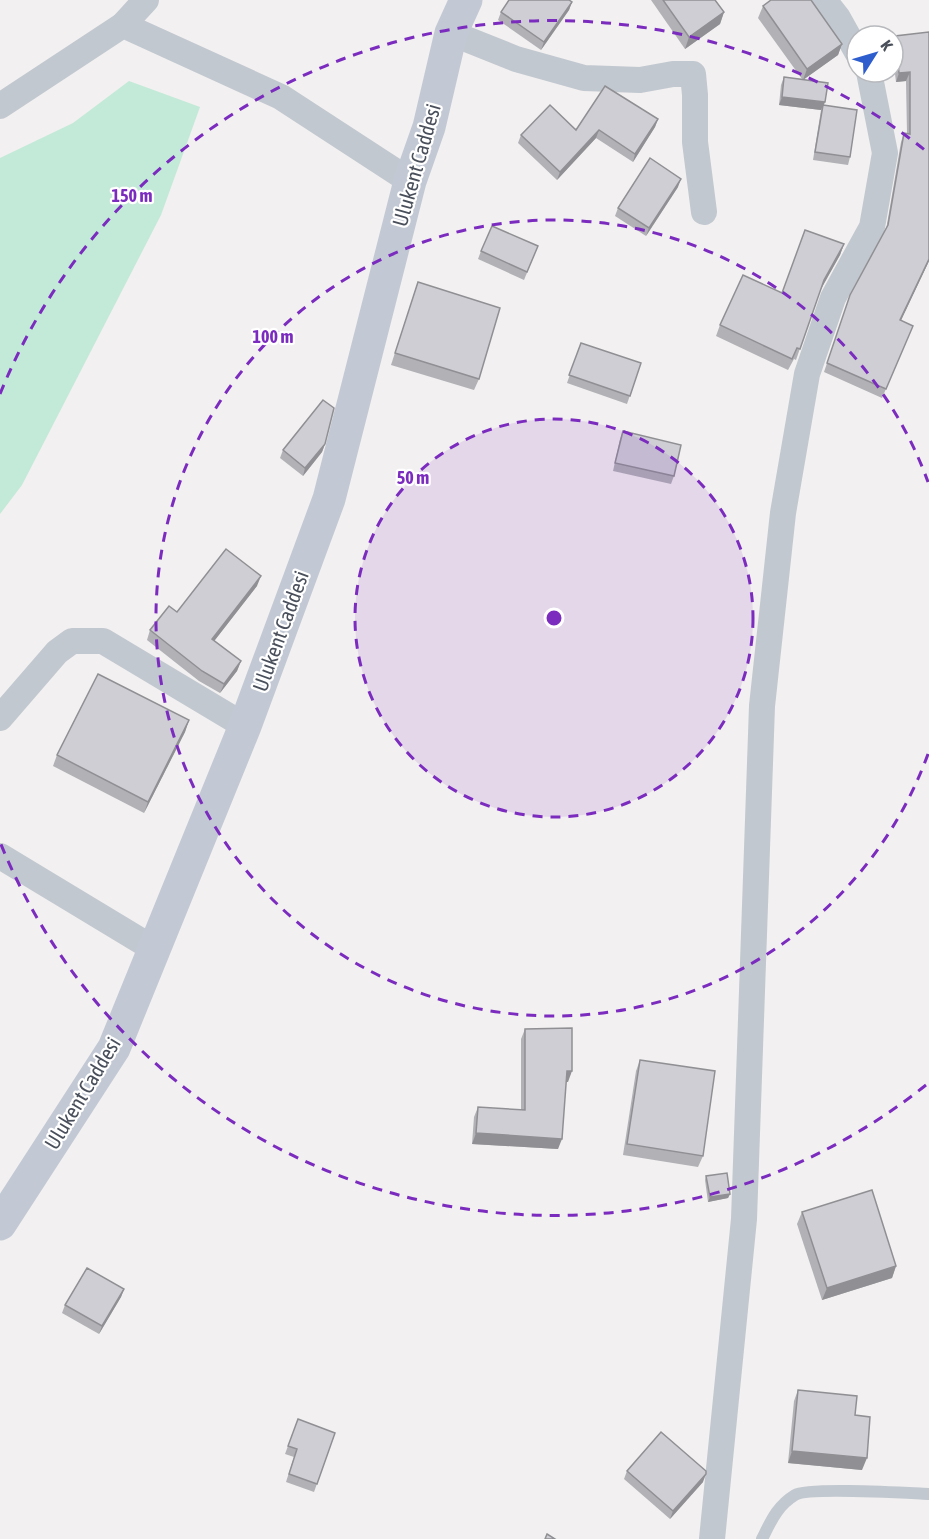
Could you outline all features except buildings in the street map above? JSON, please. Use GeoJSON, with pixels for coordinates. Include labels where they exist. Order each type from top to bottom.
{"type":"FeatureCollection","features":[{"type":"Feature","properties":{"kind":"street"},"geometry":{"type":"LineString","coordinates":[[0,106],[123,25],[146,0]]}},
{"type":"Feature","properties":{"kind":"street","name":"Ulukent Caddesi"},"geometry":{"type":"LineString","coordinates":[[2,1217],[114,1048],[244,726],[329,500],[410,181],[429,127],[451,33],[466,0]]}},
{"type":"Feature","properties":{"kind":"street"},"geometry":{"type":"LineString","coordinates":[[824,0],[845,31]]}},
{"type":"Feature","properties":{"kind":"street"},"geometry":{"type":"LineString","coordinates":[[123,25],[281,97],[410,181]]}},
{"type":"Feature","properties":{"kind":"street"},"geometry":{"type":"LineString","coordinates":[[451,33],[516,58],[584,78],[640,80],[673,74],[693,74],[695,142],[704,212]]}},
{"type":"Feature","properties":{"kind":"street"},"geometry":{"type":"LineString","coordinates":[[712,1539],[744,1219],[762,706],[783,513],[807,374],[833,298],[872,227],[885,153],[871,84]]}},
{"type":"Feature","properties":{"kind":"street"},"geometry":{"type":"LineString","coordinates":[[0,718],[57,652],[72,640],[103,641],[244,726]]}},
{"type":"Feature","properties":{"kind":"street"},"geometry":{"type":"LineString","coordinates":[[0,856],[154,949]]}},
{"type":"Feature","properties":{"kind":"lane"},"geometry":{"type":"LineString","coordinates":[[762,1539],[776,1511],[797,1493],[831,1491],[929,1494]]}},
{"type":"Feature","properties":{"kind":"green space"},"geometry":{"type":"Polygon","coordinates":[[[129,81],[200,107],[161,215],[22,485],[0,514],[0,158],[73,123],[129,81]]]}}]}
